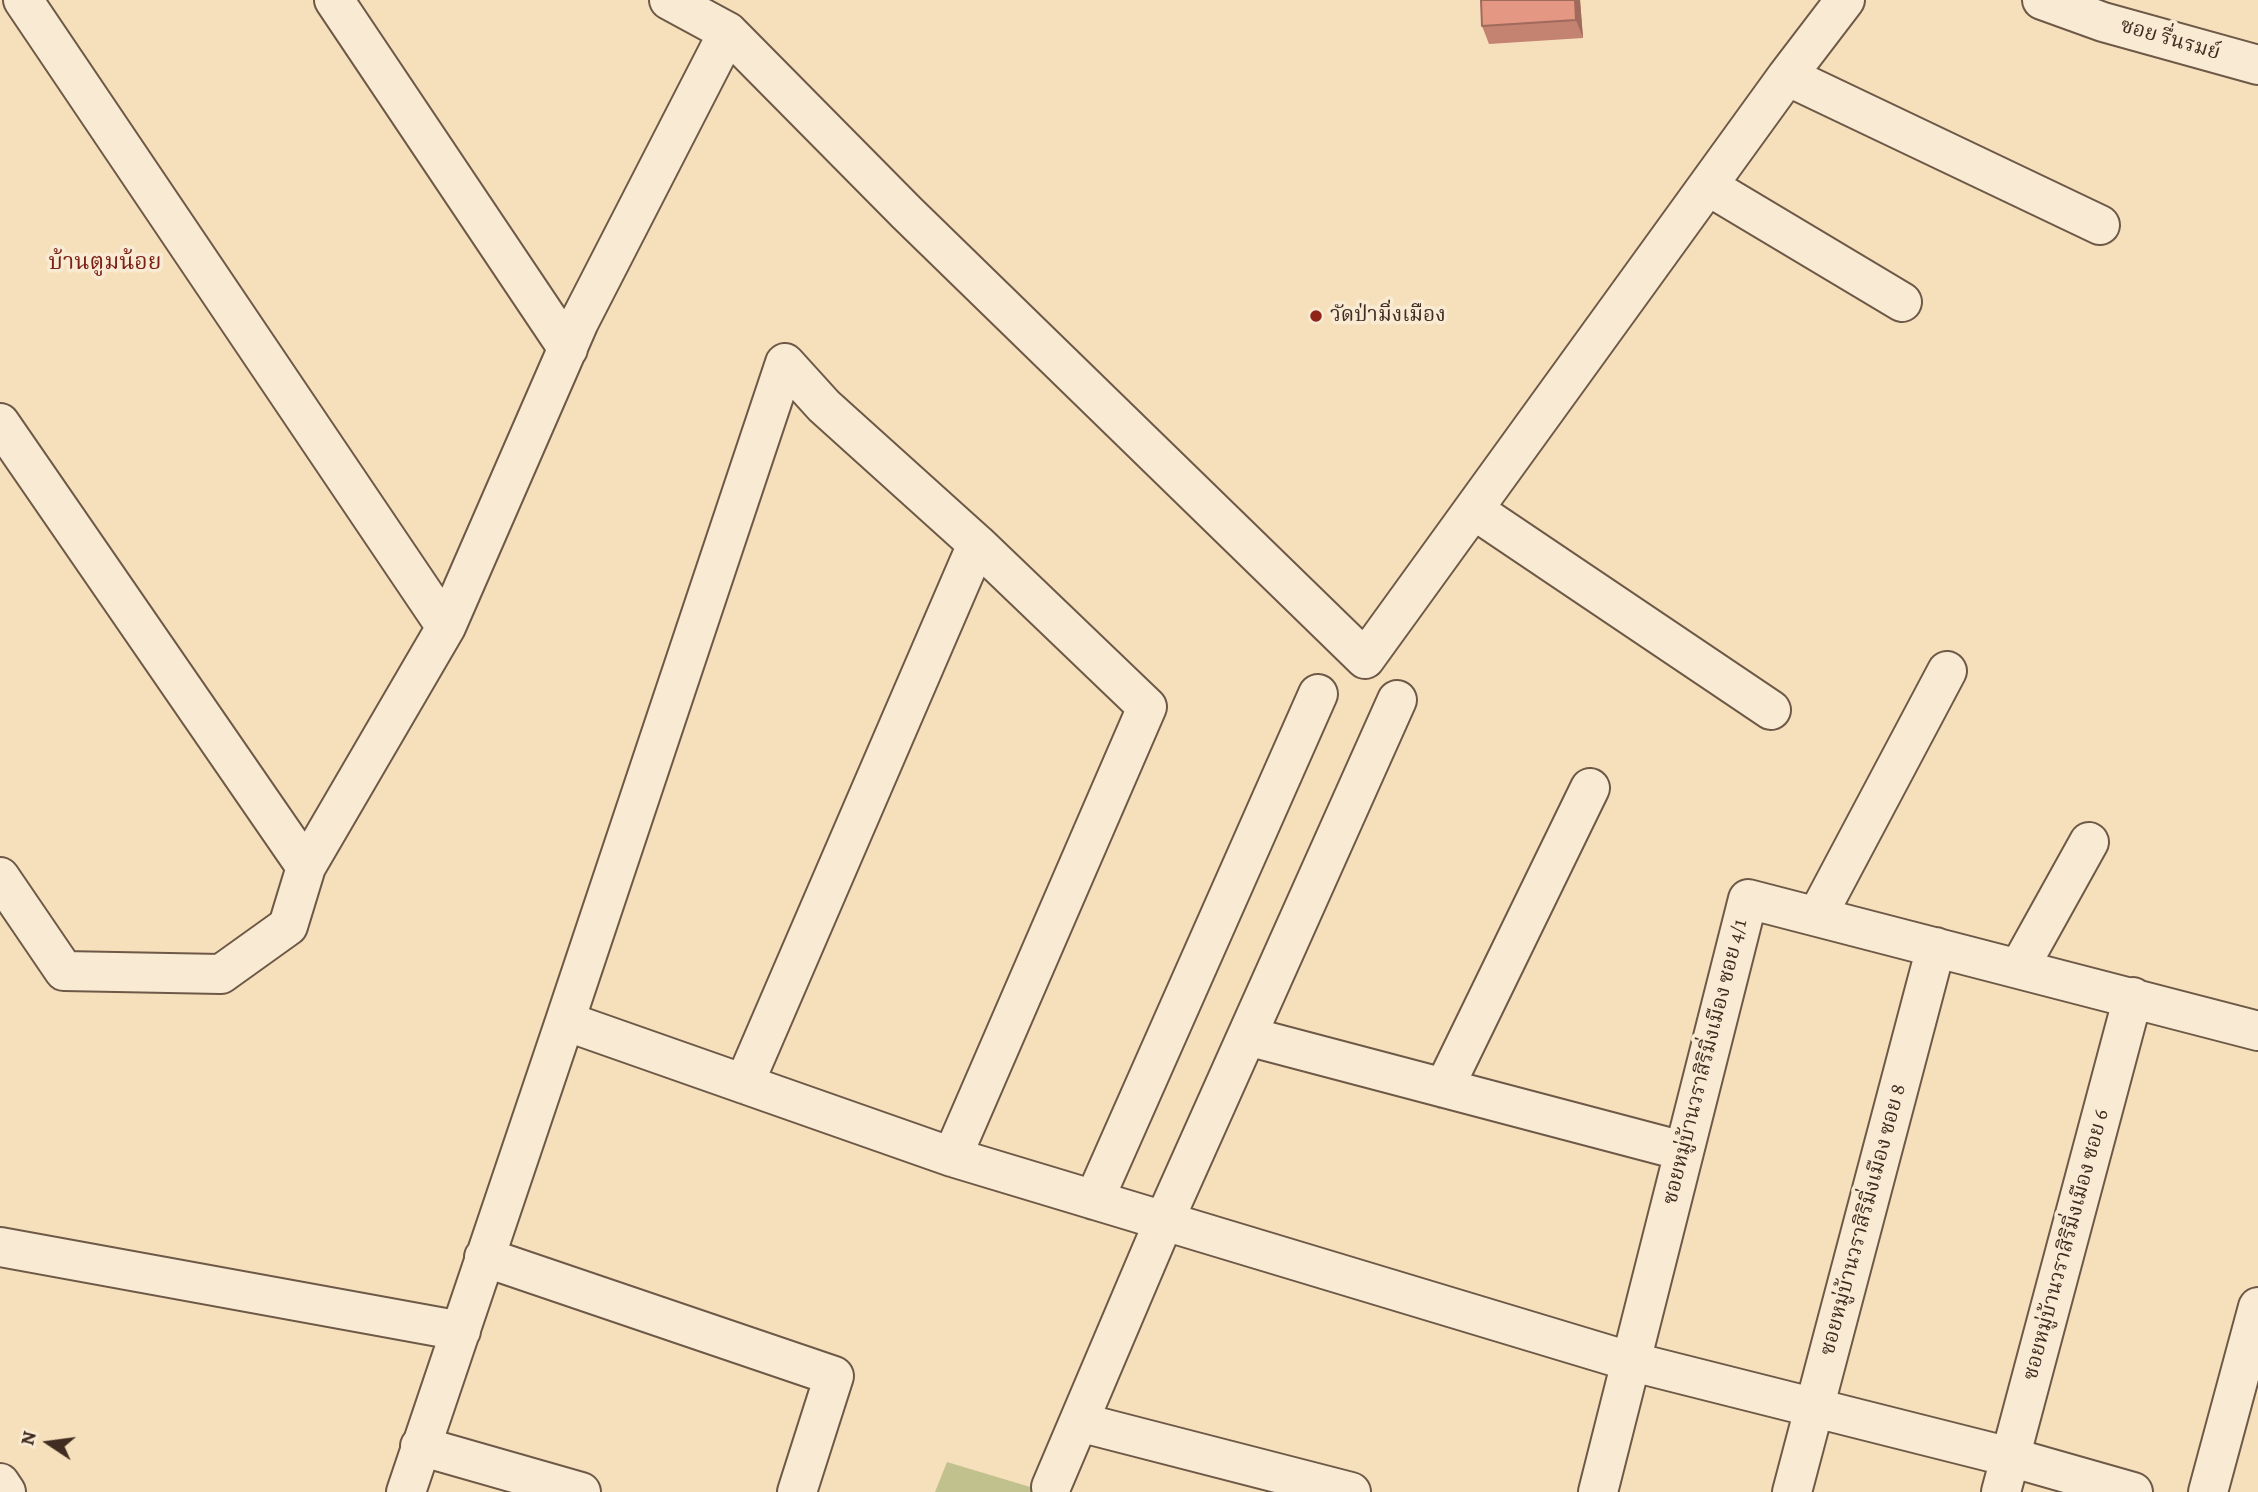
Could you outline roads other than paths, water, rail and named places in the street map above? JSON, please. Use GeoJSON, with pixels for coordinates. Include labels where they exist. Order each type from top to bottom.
{"type":"FeatureCollection","features":[{"type":"Feature","properties":{"kind":"street"},"geometry":{"type":"LineString","coordinates":[[23,0],[446,627]]}},
{"type":"Feature","properties":{"kind":"street"},"geometry":{"type":"LineString","coordinates":[[334,0],[568,349]]}},
{"type":"Feature","properties":{"kind":"street"},"geometry":{"type":"LineString","coordinates":[[669,0],[728,32],[917,223],[1365,659],[1787,76],[1845,0]]}},
{"type":"Feature","properties":{"kind":"street","name":"ซอย รื่นรมย์"},"geometry":{"type":"LineString","coordinates":[[2042,0],[2103,22],[2258,65]]}},
{"type":"Feature","properties":{"kind":"street"},"geometry":{"type":"LineString","coordinates":[[0,877],[64,971],[220,974],[288,926],[306,867],[446,627],[579,322],[728,32]]}},
{"type":"Feature","properties":{"kind":"street"},"geometry":{"type":"LineString","coordinates":[[1787,76],[2100,225]]}},
{"type":"Feature","properties":{"kind":"street"},"geometry":{"type":"LineString","coordinates":[[1708,186],[1902,302]]}},
{"type":"Feature","properties":{"kind":"street"},"geometry":{"type":"LineString","coordinates":[[406,1492],[785,363],[824,406],[976,544],[1147,707],[953,1157]]}},
{"type":"Feature","properties":{"kind":"street"},"geometry":{"type":"LineString","coordinates":[[0,423],[306,867]]}},
{"type":"Feature","properties":{"kind":"street"},"geometry":{"type":"LineString","coordinates":[[1474,510],[1771,710]]}},
{"type":"Feature","properties":{"kind":"street"},"geometry":{"type":"LineString","coordinates":[[744,1084],[976,544]]}},
{"type":"Feature","properties":{"kind":"street"},"geometry":{"type":"LineString","coordinates":[[1816,916],[1947,671]]}},
{"type":"Feature","properties":{"kind":"street"},"geometry":{"type":"LineString","coordinates":[[1094,1200],[1318,694]]}},
{"type":"Feature","properties":{"kind":"street"},"geometry":{"type":"LineString","coordinates":[[1051,1488],[1164,1220],[1397,700]]}},
{"type":"Feature","properties":{"kind":"street"},"geometry":{"type":"LineString","coordinates":[[1444,1088],[1590,788]]}},
{"type":"Feature","properties":{"kind":"street"},"geometry":{"type":"LineString","coordinates":[[2019,968],[2089,842]]}},
{"type":"Feature","properties":{"kind":"street","name":"ซอยหมู่บ้านวราสิริมิ่งเมือง ซอย 4/1"},"geometry":{"type":"LineString","coordinates":[[1598,1492],[1748,899],[2258,1031]]}},
{"type":"Feature","properties":{"kind":"street","name":"ซอยหมู่บ้านวราสิริมิ่งเมือง ซอย 8"},"geometry":{"type":"LineString","coordinates":[[1792,1492],[1936,947]]}},
{"type":"Feature","properties":{"kind":"street","name":"ซอยหมู่บ้านวราสิริมิ่งเมือง ซอย 6"},"geometry":{"type":"LineString","coordinates":[[2006,1475],[2133,997]]}},
{"type":"Feature","properties":{"kind":"street"},"geometry":{"type":"LineString","coordinates":[[565,1021],[953,1157],[1629,1361],[1815,1408],[2006,1475],[2133,1492]]}},
{"type":"Feature","properties":{"kind":"street"},"geometry":{"type":"LineString","coordinates":[[1247,1036],[1683,1152]]}},
{"type":"Feature","properties":{"kind":"street"},"geometry":{"type":"LineString","coordinates":[[0,1247],[461,1331]]}},
{"type":"Feature","properties":{"kind":"street"},"geometry":{"type":"LineString","coordinates":[[484,1257],[834,1376],[797,1492]]}},
{"type":"Feature","properties":{"kind":"street"},"geometry":{"type":"LineString","coordinates":[[2208,1492],[2258,1307]]}},
{"type":"Feature","properties":{"kind":"street"},"geometry":{"type":"LineString","coordinates":[[1079,1422],[1272,1482],[1351,1492]]}},
{"type":"Feature","properties":{"kind":"street"},"geometry":{"type":"LineString","coordinates":[[420,1446],[581,1492]]}},
{"type":"Feature","properties":{"kind":"street"},"geometry":{"type":"LineString","coordinates":[[0,1483],[6,1492]]}},
{"type":"Feature","properties":{"kind":"place","name":"วัดป่ามิ่งเมือง"},"geometry":{"type":"Point","coordinates":[1316,316]}},
{"type":"Feature","properties":{"kind":"district","name":"บ้านตูมน้อย"},"geometry":{"type":"Point","coordinates":[105,263]}}]}
